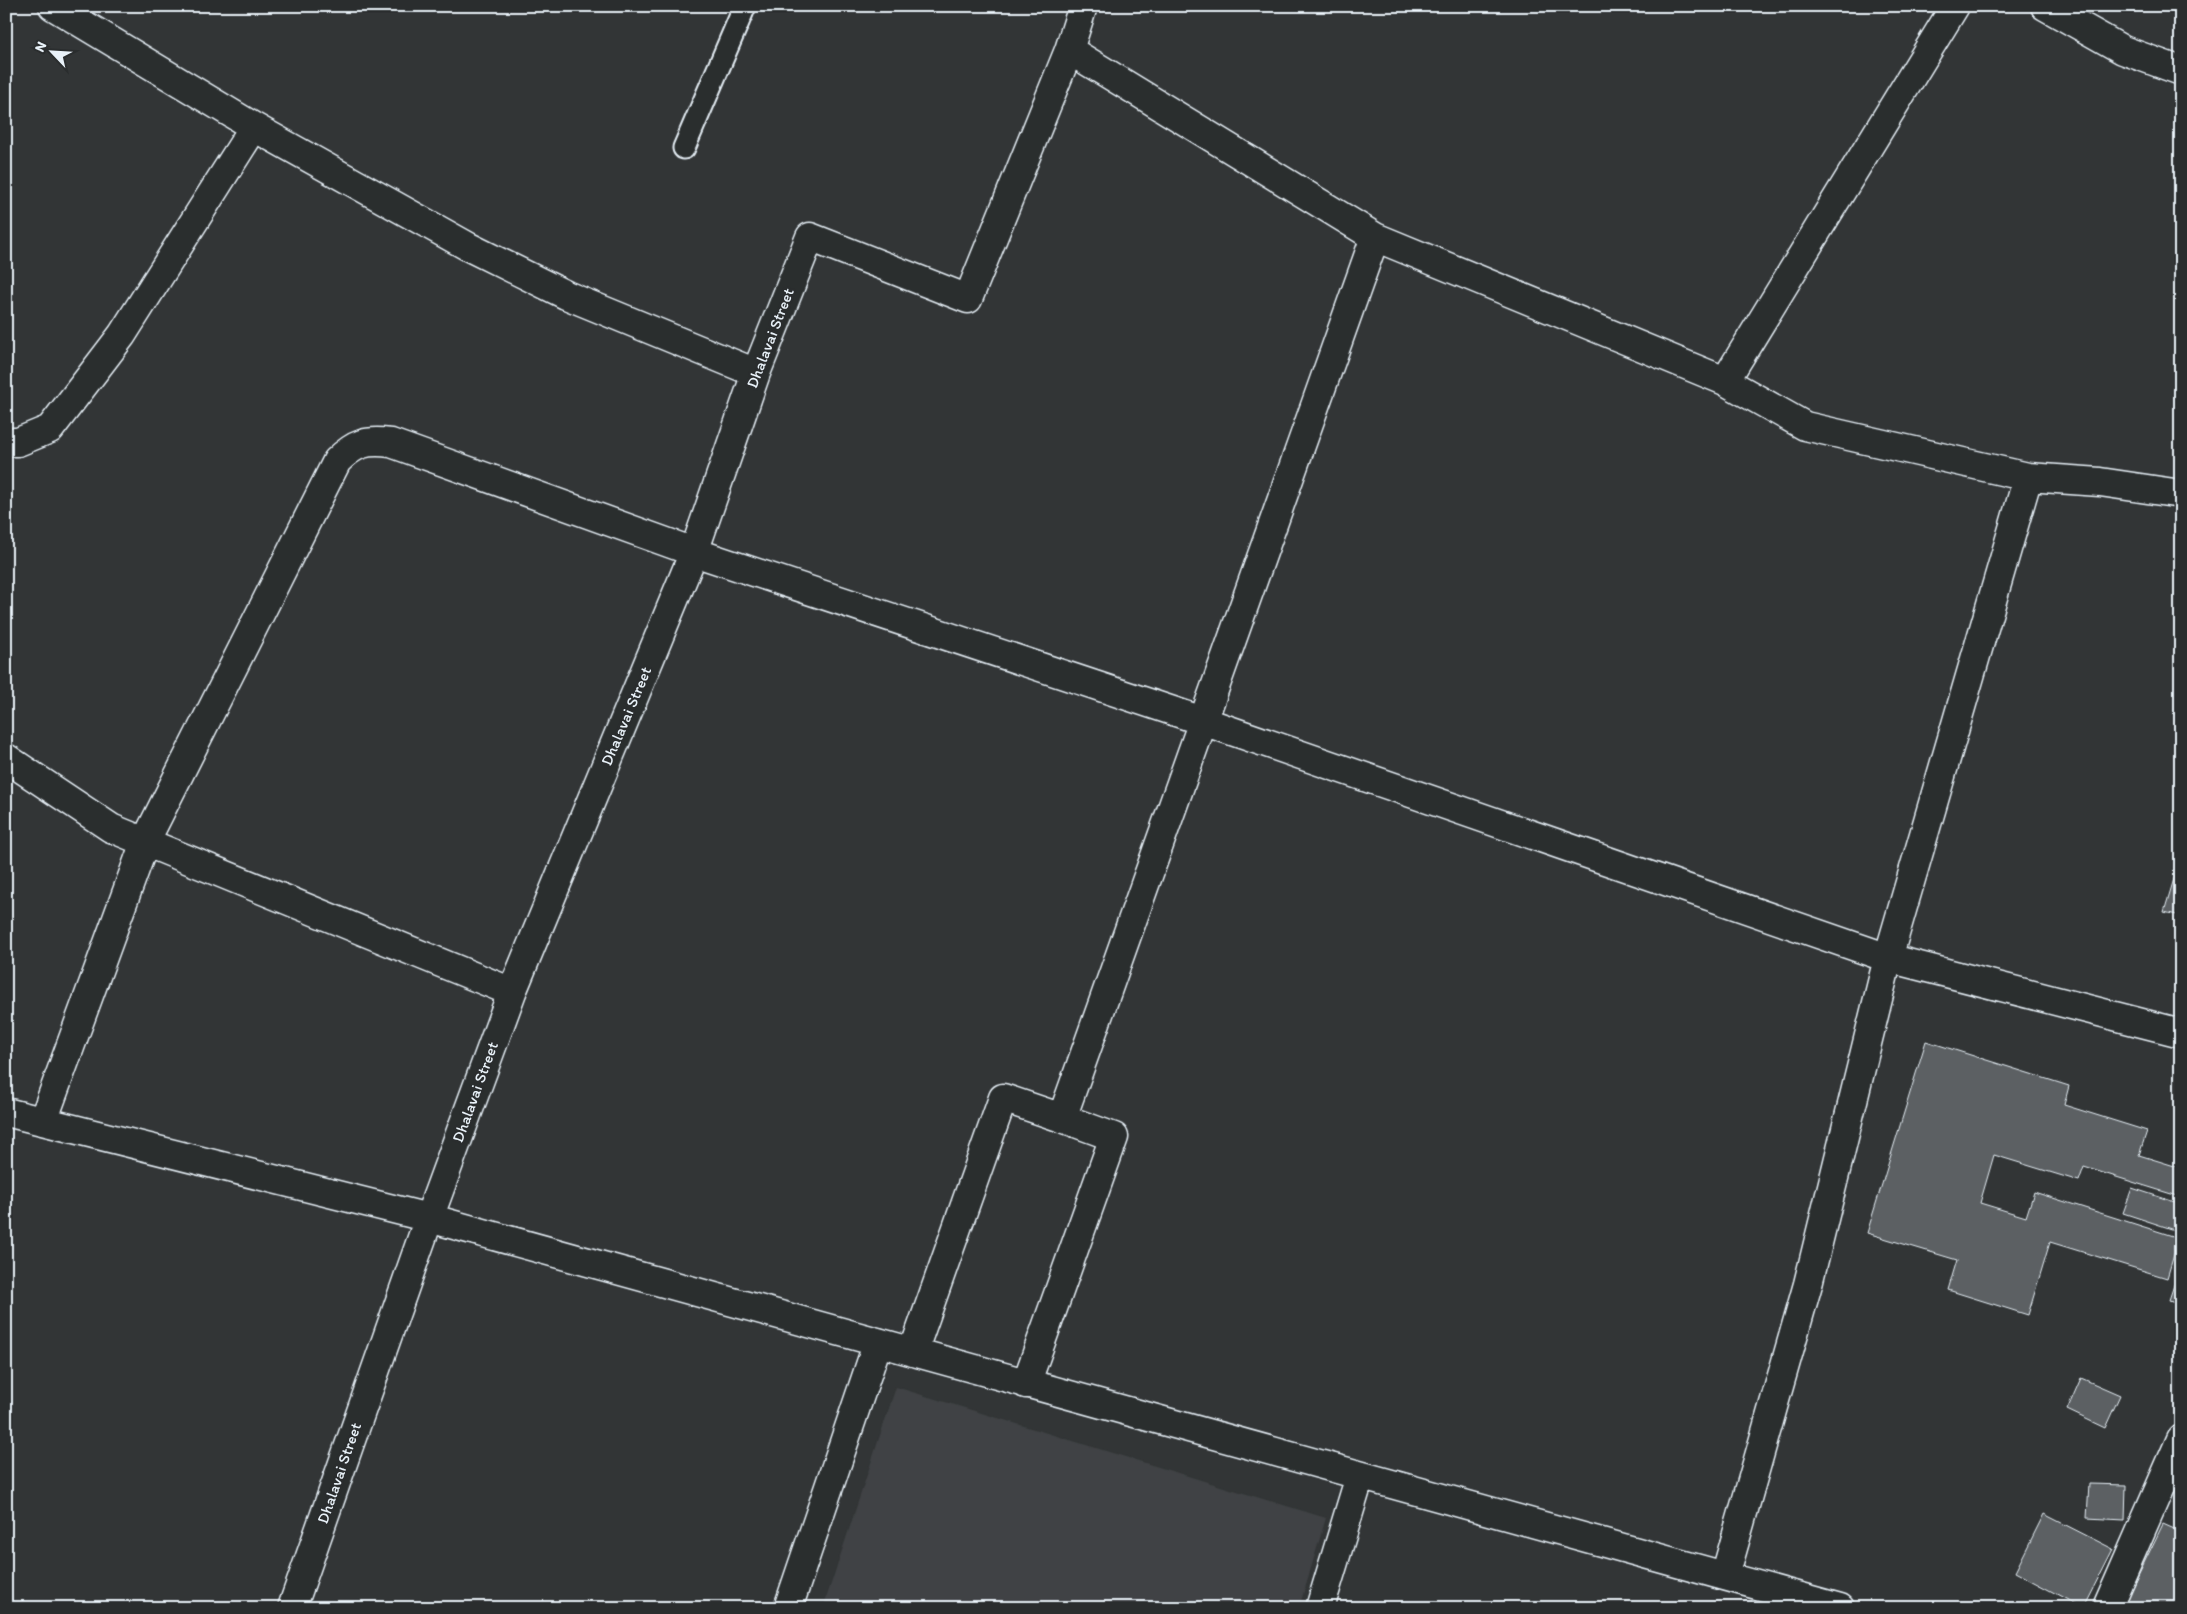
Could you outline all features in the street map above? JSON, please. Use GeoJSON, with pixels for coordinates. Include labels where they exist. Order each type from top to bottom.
{"type":"FeatureCollection","features":[{"type":"Feature","properties":{"kind":"street"},"geometry":{"type":"LineString","coordinates":[[53,6],[254,127],[469,247],[566,296],[756,373]]}},
{"type":"Feature","properties":{"kind":"street"},"geometry":{"type":"LineString","coordinates":[[1083,6],[1069,50],[1375,237],[1725,382],[1805,426],[2028,477],[2100,482],[2181,494]]}},
{"type":"Feature","properties":{"kind":"street"},"geometry":{"type":"LineString","coordinates":[[1725,382],[1955,6]]}},
{"type":"Feature","properties":{"kind":"street"},"geometry":{"type":"LineString","coordinates":[[2045,6],[2123,50],[2181,71]]}},
{"type":"Feature","properties":{"kind":"street","name":"Dhalavai Street"},"geometry":{"type":"LineString","coordinates":[[292,1608],[428,1218],[512,992],[694,552],[756,373],[810,237],[968,299],[1069,50]]}},
{"type":"Feature","properties":{"kind":"street"},"geometry":{"type":"LineString","coordinates":[[6,442],[18,442],[50,429],[122,335],[254,127]]}},
{"type":"Feature","properties":{"kind":"street"},"geometry":{"type":"LineString","coordinates":[[1062,1118],[1375,237]]}},
{"type":"Feature","properties":{"kind":"street"},"geometry":{"type":"LineString","coordinates":[[43,1121],[145,842],[338,461],[357,445],[373,440],[391,443],[694,552],[1203,721],[1888,958],[2181,1033]]}},
{"type":"Feature","properties":{"kind":"street"},"geometry":{"type":"LineString","coordinates":[[1725,1576],[1808,1284],[1888,958],[2028,477]]}},
{"type":"Feature","properties":{"kind":"street"},"geometry":{"type":"LineString","coordinates":[[6,758],[111,828],[512,992]]}},
{"type":"Feature","properties":{"kind":"street"},"geometry":{"type":"LineString","coordinates":[[913,1352],[1003,1098],[1114,1137],[1026,1384]]}},
{"type":"Feature","properties":{"kind":"street"},"geometry":{"type":"LineString","coordinates":[[6,1112],[428,1218],[1725,1576],[1790,1601],[1840,1608]]}},
{"type":"Feature","properties":{"kind":"street"},"geometry":{"type":"LineString","coordinates":[[788,1608],[878,1342]]}},
{"type":"Feature","properties":{"kind":"street"},"geometry":{"type":"LineString","coordinates":[[2107,1608],[2181,1439]]}},
{"type":"Feature","properties":{"kind":"street"},"geometry":{"type":"LineString","coordinates":[[1320,1608],[1360,1476]]}},
{"type":"Feature","properties":{"kind":"lane"},"geometry":{"type":"LineString","coordinates":[[684,148],[745,6]]}},
{"type":"Feature","properties":{"kind":"shaded area"},"geometry":{"type":"Polygon","coordinates":[[[896,1387],[1326,1518],[1299,1608],[823,1608],[896,1387]]]}},
{"type":"Feature","properties":{"kind":"building"},"geometry":{"type":"Polygon","coordinates":[[[2181,859],[2181,916],[2164,912],[2181,859]]]}},
{"type":"Feature","properties":{"kind":"building"},"geometry":{"type":"Polygon","coordinates":[[[1926,1041],[2069,1086],[2064,1105],[2147,1131],[2139,1155],[2181,1168],[2181,1197],[2084,1167],[2079,1181],[1994,1155],[1980,1203],[2026,1217],[2034,1192],[2179,1238],[2167,1278],[2050,1242],[2028,1315],[1948,1290],[1957,1260],[1867,1233],[1926,1041]]]}},
{"type":"Feature","properties":{"kind":"building"},"geometry":{"type":"Polygon","coordinates":[[[2132,1188],[2181,1204],[2181,1232],[2123,1213],[2132,1188]]]}},
{"type":"Feature","properties":{"kind":"building"},"geometry":{"type":"Polygon","coordinates":[[[2179,1270],[2181,1270],[2181,1304],[2169,1300],[2179,1270]]]}},
{"type":"Feature","properties":{"kind":"building"},"geometry":{"type":"Polygon","coordinates":[[[2081,1378],[2120,1395],[2105,1428],[2067,1410],[2081,1378]]]}},
{"type":"Feature","properties":{"kind":"building"},"geometry":{"type":"Polygon","coordinates":[[[2089,1484],[2126,1485],[2125,1520],[2087,1518],[2089,1484]]]}},
{"type":"Feature","properties":{"kind":"building"},"geometry":{"type":"Polygon","coordinates":[[[2044,1514],[2113,1549],[2083,1608],[2015,1572],[2044,1514]]]}},
{"type":"Feature","properties":{"kind":"building"},"geometry":{"type":"Polygon","coordinates":[[[2163,1524],[2181,1532],[2181,1608],[2126,1608],[2123,1606],[2163,1524]]]}}]}
